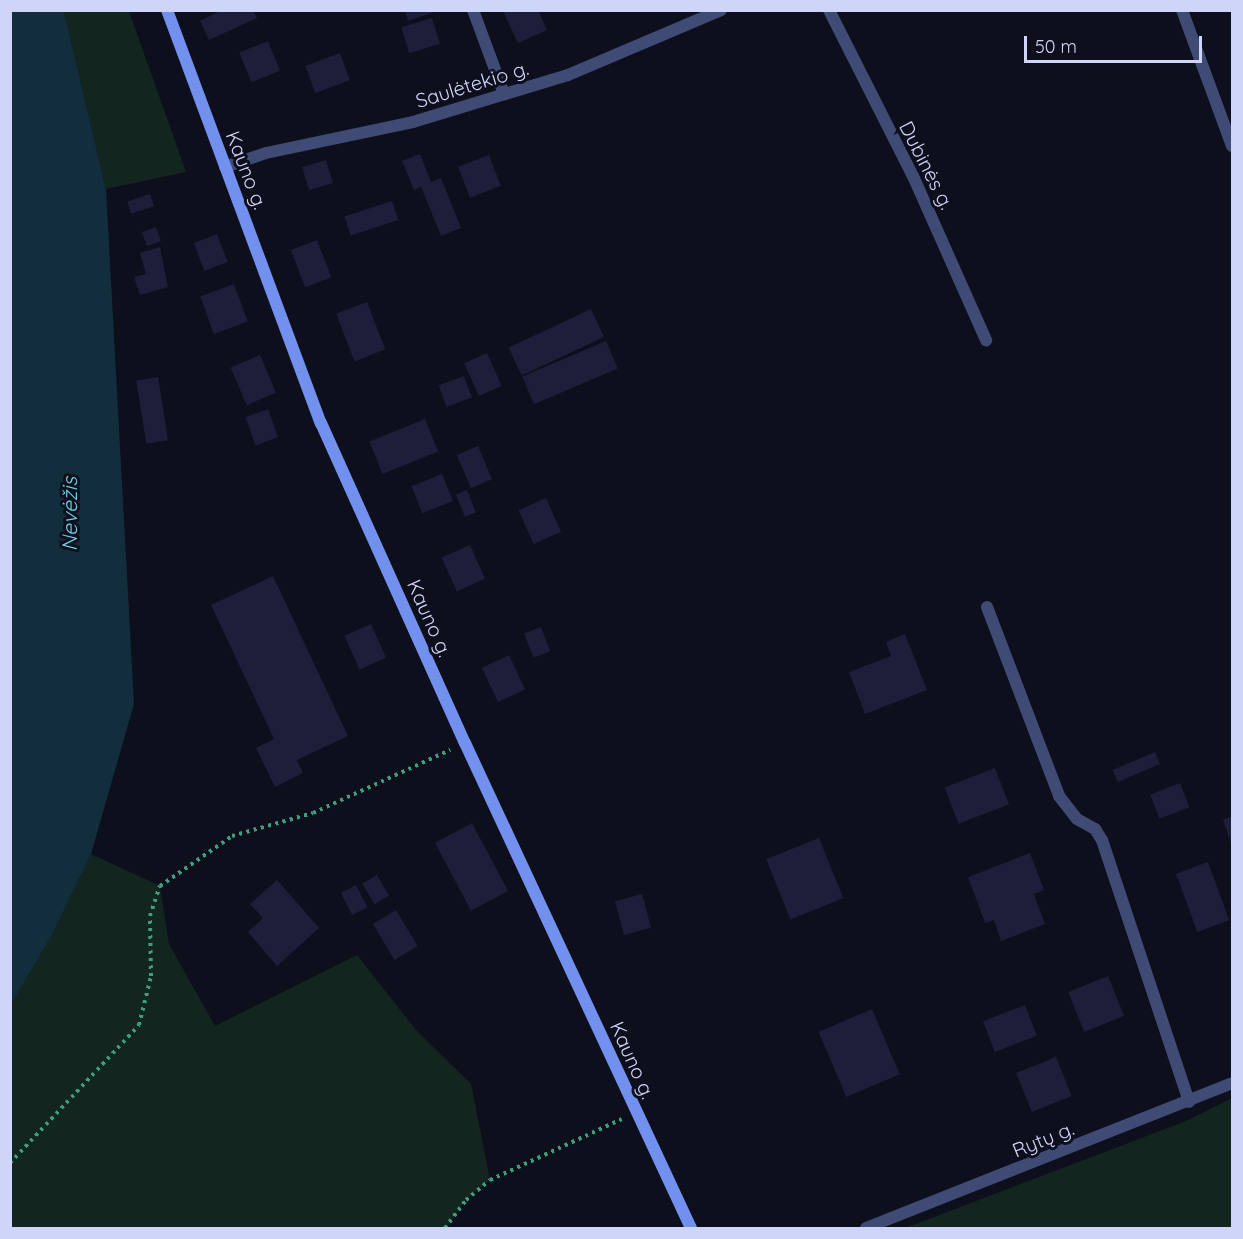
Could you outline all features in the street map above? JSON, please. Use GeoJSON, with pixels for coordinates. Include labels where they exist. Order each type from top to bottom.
{"type":"FeatureCollection","features":[{"type":"Feature","properties":{"kind":"main road","name":"Kauno g."},"geometry":{"type":"LineString","coordinates":[[167,10],[321,423],[465,743],[691,1228]]}},
{"type":"Feature","properties":{"kind":"street"},"geometry":{"type":"LineString","coordinates":[[473,10],[504,94]]}},
{"type":"Feature","properties":{"kind":"street","name":"Saulėtekio g."},"geometry":{"type":"LineString","coordinates":[[225,167],[266,153],[413,122],[568,75],[721,10]]}},
{"type":"Feature","properties":{"kind":"street","name":"Dubinės g."},"geometry":{"type":"LineString","coordinates":[[829,10],[913,176],[986,340]]}},
{"type":"Feature","properties":{"kind":"street"},"geometry":{"type":"LineString","coordinates":[[1182,10],[1233,146]]}},
{"type":"Feature","properties":{"kind":"street"},"geometry":{"type":"LineString","coordinates":[[987,607],[1059,796],[1077,819],[1095,829],[1102,840],[1189,1102]]}},
{"type":"Feature","properties":{"kind":"street","name":"Rytų g."},"geometry":{"type":"LineString","coordinates":[[866,1228],[1233,1083]]}},
{"type":"Feature","properties":{"kind":"path"},"geometry":{"type":"LineString","coordinates":[[10,1163],[140,1024],[151,976],[150,916],[160,886],[232,836],[313,813],[465,743]]}},
{"type":"Feature","properties":{"kind":"path"},"geometry":{"type":"LineString","coordinates":[[445,1228],[466,1200],[490,1180],[636,1113]]}},
{"type":"Feature","properties":{"kind":"green space"},"geometry":{"type":"Polygon","coordinates":[[[64,11],[129,11],[186,172],[106,189],[64,11]]]}},
{"type":"Feature","properties":{"kind":"green space"},"geometry":{"type":"Polygon","coordinates":[[[91,854],[160,886],[169,944],[215,1026],[357,955],[416,1030],[471,1084],[490,1180],[466,1200],[447,1228],[11,1228],[10,1004],[52,935],[91,854]]]}},
{"type":"Feature","properties":{"kind":"green space"},"geometry":{"type":"Polygon","coordinates":[[[1232,1098],[1232,1228],[905,1228],[1186,1121],[1232,1098]]]}},
{"type":"Feature","properties":{"kind":"water","name":"Nevėžis"},"geometry":{"type":"Polygon","coordinates":[[[11,10],[64,11],[106,189],[134,704],[91,854],[52,935],[11,1004],[11,10]]]}},
{"type":"Feature","properties":{"kind":"building"},"geometry":{"type":"Polygon","coordinates":[[[222,10],[253,10],[257,18],[209,40],[200,21],[222,10]]]}},
{"type":"Feature","properties":{"kind":"building"},"geometry":{"type":"Polygon","coordinates":[[[405,10],[437,10],[437,11],[408,21],[405,10]]]}},
{"type":"Feature","properties":{"kind":"building"},"geometry":{"type":"Polygon","coordinates":[[[538,10],[547,30],[518,43],[503,11],[538,10]]]}},
{"type":"Feature","properties":{"kind":"building"},"geometry":{"type":"Polygon","coordinates":[[[432,18],[440,44],[409,53],[401,27],[432,18]]]}},
{"type":"Feature","properties":{"kind":"building"},"geometry":{"type":"Polygon","coordinates":[[[268,41],[280,71],[251,82],[239,53],[268,41]]]}},
{"type":"Feature","properties":{"kind":"building"},"geometry":{"type":"Polygon","coordinates":[[[340,53],[350,80],[315,93],[305,66],[340,53]]]}},
{"type":"Feature","properties":{"kind":"building"},"geometry":{"type":"Polygon","coordinates":[[[420,154],[431,182],[441,178],[461,228],[441,236],[421,187],[414,190],[402,161],[420,154]]]}},
{"type":"Feature","properties":{"kind":"building"},"geometry":{"type":"Polygon","coordinates":[[[489,155],[501,186],[470,198],[458,167],[489,155]]]}},
{"type":"Feature","properties":{"kind":"building"},"geometry":{"type":"Polygon","coordinates":[[[326,160],[333,183],[309,190],[302,167],[326,160]]]}},
{"type":"Feature","properties":{"kind":"building"},"geometry":{"type":"Polygon","coordinates":[[[150,194],[154,206],[131,214],[127,201],[150,194]]]}},
{"type":"Feature","properties":{"kind":"building"},"geometry":{"type":"Polygon","coordinates":[[[392,201],[398,220],[351,235],[344,216],[392,201]]]}},
{"type":"Feature","properties":{"kind":"building"},"geometry":{"type":"Polygon","coordinates":[[[156,227],[161,241],[147,246],[142,232],[156,227]]]}},
{"type":"Feature","properties":{"kind":"building"},"geometry":{"type":"Polygon","coordinates":[[[217,234],[228,262],[204,271],[194,243],[217,234]]]}},
{"type":"Feature","properties":{"kind":"building"},"geometry":{"type":"Polygon","coordinates":[[[317,240],[331,277],[305,287],[291,250],[317,240]]]}},
{"type":"Feature","properties":{"kind":"building"},"geometry":{"type":"Polygon","coordinates":[[[160,247],[168,287],[140,295],[134,277],[146,274],[140,253],[160,247]]]}},
{"type":"Feature","properties":{"kind":"building"},"geometry":{"type":"Polygon","coordinates":[[[234,284],[248,322],[214,334],[200,296],[234,284]]]}},
{"type":"Feature","properties":{"kind":"building"},"geometry":{"type":"Polygon","coordinates":[[[367,302],[385,350],[354,361],[336,314],[367,302]]]}},
{"type":"Feature","properties":{"kind":"building"},"geometry":{"type":"Polygon","coordinates":[[[591,309],[604,337],[522,376],[509,347],[591,309]]]}},
{"type":"Feature","properties":{"kind":"building"},"geometry":{"type":"Polygon","coordinates":[[[606,341],[618,369],[534,404],[522,377],[606,341]]]}},
{"type":"Feature","properties":{"kind":"building"},"geometry":{"type":"Polygon","coordinates":[[[487,353],[502,386],[479,396],[464,363],[487,353]]]}},
{"type":"Feature","properties":{"kind":"building"},"geometry":{"type":"Polygon","coordinates":[[[260,355],[276,393],[247,405],[231,368],[260,355]]]}},
{"type":"Feature","properties":{"kind":"building"},"geometry":{"type":"Polygon","coordinates":[[[464,376],[472,398],[446,407],[439,385],[464,376]]]}},
{"type":"Feature","properties":{"kind":"building"},"geometry":{"type":"Polygon","coordinates":[[[158,377],[168,440],[146,444],[136,380],[158,377]]]}},
{"type":"Feature","properties":{"kind":"building"},"geometry":{"type":"Polygon","coordinates":[[[268,409],[278,437],[256,445],[245,417],[268,409]]]}},
{"type":"Feature","properties":{"kind":"building"},"geometry":{"type":"Polygon","coordinates":[[[425,419],[438,451],[382,474],[369,441],[425,419]]]}},
{"type":"Feature","properties":{"kind":"building"},"geometry":{"type":"Polygon","coordinates":[[[478,446],[492,479],[471,488],[457,455],[478,446]]]}},
{"type":"Feature","properties":{"kind":"building"},"geometry":{"type":"Polygon","coordinates":[[[442,474],[453,501],[422,513],[411,486],[442,474]]]}},
{"type":"Feature","properties":{"kind":"building"},"geometry":{"type":"Polygon","coordinates":[[[467,490],[476,512],[465,517],[456,494],[467,490]]]}},
{"type":"Feature","properties":{"kind":"building"},"geometry":{"type":"Polygon","coordinates":[[[546,498],[561,532],[534,544],[519,510],[546,498]]]}},
{"type":"Feature","properties":{"kind":"building"},"geometry":{"type":"Polygon","coordinates":[[[470,545],[485,579],[457,591],[442,558],[470,545]]]}},
{"type":"Feature","properties":{"kind":"building"},"geometry":{"type":"Polygon","coordinates":[[[273,576],[348,736],[297,760],[303,773],[275,787],[256,748],[274,739],[211,605],[273,576]]]}},
{"type":"Feature","properties":{"kind":"building"},"geometry":{"type":"Polygon","coordinates":[[[371,624],[386,658],[360,670],[345,636],[371,624]]]}},
{"type":"Feature","properties":{"kind":"building"},"geometry":{"type":"Polygon","coordinates":[[[541,627],[550,651],[534,658],[524,633],[541,627]]]}},
{"type":"Feature","properties":{"kind":"building"},"geometry":{"type":"Polygon","coordinates":[[[905,634],[927,690],[865,714],[849,672],[891,656],[886,642],[905,634]]]}},
{"type":"Feature","properties":{"kind":"building"},"geometry":{"type":"Polygon","coordinates":[[[509,655],[525,689],[498,702],[482,668],[509,655]]]}},
{"type":"Feature","properties":{"kind":"building"},"geometry":{"type":"Polygon","coordinates":[[[1155,752],[1160,764],[1118,782],[1113,770],[1155,752]]]}},
{"type":"Feature","properties":{"kind":"building"},"geometry":{"type":"Polygon","coordinates":[[[995,768],[1009,804],[959,824],[945,787],[995,768]]]}},
{"type":"Feature","properties":{"kind":"building"},"geometry":{"type":"Polygon","coordinates":[[[1180,783],[1189,807],[1159,819],[1150,794],[1180,783]]]}},
{"type":"Feature","properties":{"kind":"building"},"geometry":{"type":"Polygon","coordinates":[[[1232,816],[1232,846],[1223,820],[1232,816]]]}},
{"type":"Feature","properties":{"kind":"building"},"geometry":{"type":"Polygon","coordinates":[[[472,823],[508,891],[471,911],[435,843],[472,823]]]}},
{"type":"Feature","properties":{"kind":"building"},"geometry":{"type":"Polygon","coordinates":[[[819,838],[843,898],[790,920],[766,859],[819,838]]]}},
{"type":"Feature","properties":{"kind":"building"},"geometry":{"type":"Polygon","coordinates":[[[1030,853],[1044,890],[1034,894],[1045,924],[1001,941],[994,920],[985,923],[968,877],[1030,853]]]}},
{"type":"Feature","properties":{"kind":"building"},"geometry":{"type":"Polygon","coordinates":[[[1208,862],[1229,920],[1197,932],[1176,874],[1208,862]]]}},
{"type":"Feature","properties":{"kind":"building"},"geometry":{"type":"Polygon","coordinates":[[[377,875],[389,896],[374,904],[362,883],[377,875]]]}},
{"type":"Feature","properties":{"kind":"building"},"geometry":{"type":"Polygon","coordinates":[[[277,880],[319,928],[277,966],[248,932],[263,918],[250,904],[277,880]]]}},
{"type":"Feature","properties":{"kind":"building"},"geometry":{"type":"Polygon","coordinates":[[[356,885],[367,907],[352,915],[341,893],[356,885]]]}},
{"type":"Feature","properties":{"kind":"building"},"geometry":{"type":"Polygon","coordinates":[[[642,894],[651,928],[624,935],[615,901],[642,894]]]}},
{"type":"Feature","properties":{"kind":"building"},"geometry":{"type":"Polygon","coordinates":[[[396,910],[418,946],[394,960],[373,924],[396,910]]]}},
{"type":"Feature","properties":{"kind":"building"},"geometry":{"type":"Polygon","coordinates":[[[1108,976],[1124,1016],[1084,1032],[1068,992],[1108,976]]]}},
{"type":"Feature","properties":{"kind":"building"},"geometry":{"type":"Polygon","coordinates":[[[1025,1005],[1037,1036],[995,1052],[983,1021],[1025,1005]]]}},
{"type":"Feature","properties":{"kind":"building"},"geometry":{"type":"Polygon","coordinates":[[[872,1009],[900,1074],[846,1097],[819,1032],[872,1009]]]}},
{"type":"Feature","properties":{"kind":"building"},"geometry":{"type":"Polygon","coordinates":[[[1056,1057],[1072,1096],[1032,1112],[1016,1073],[1056,1057]]]}}]}
